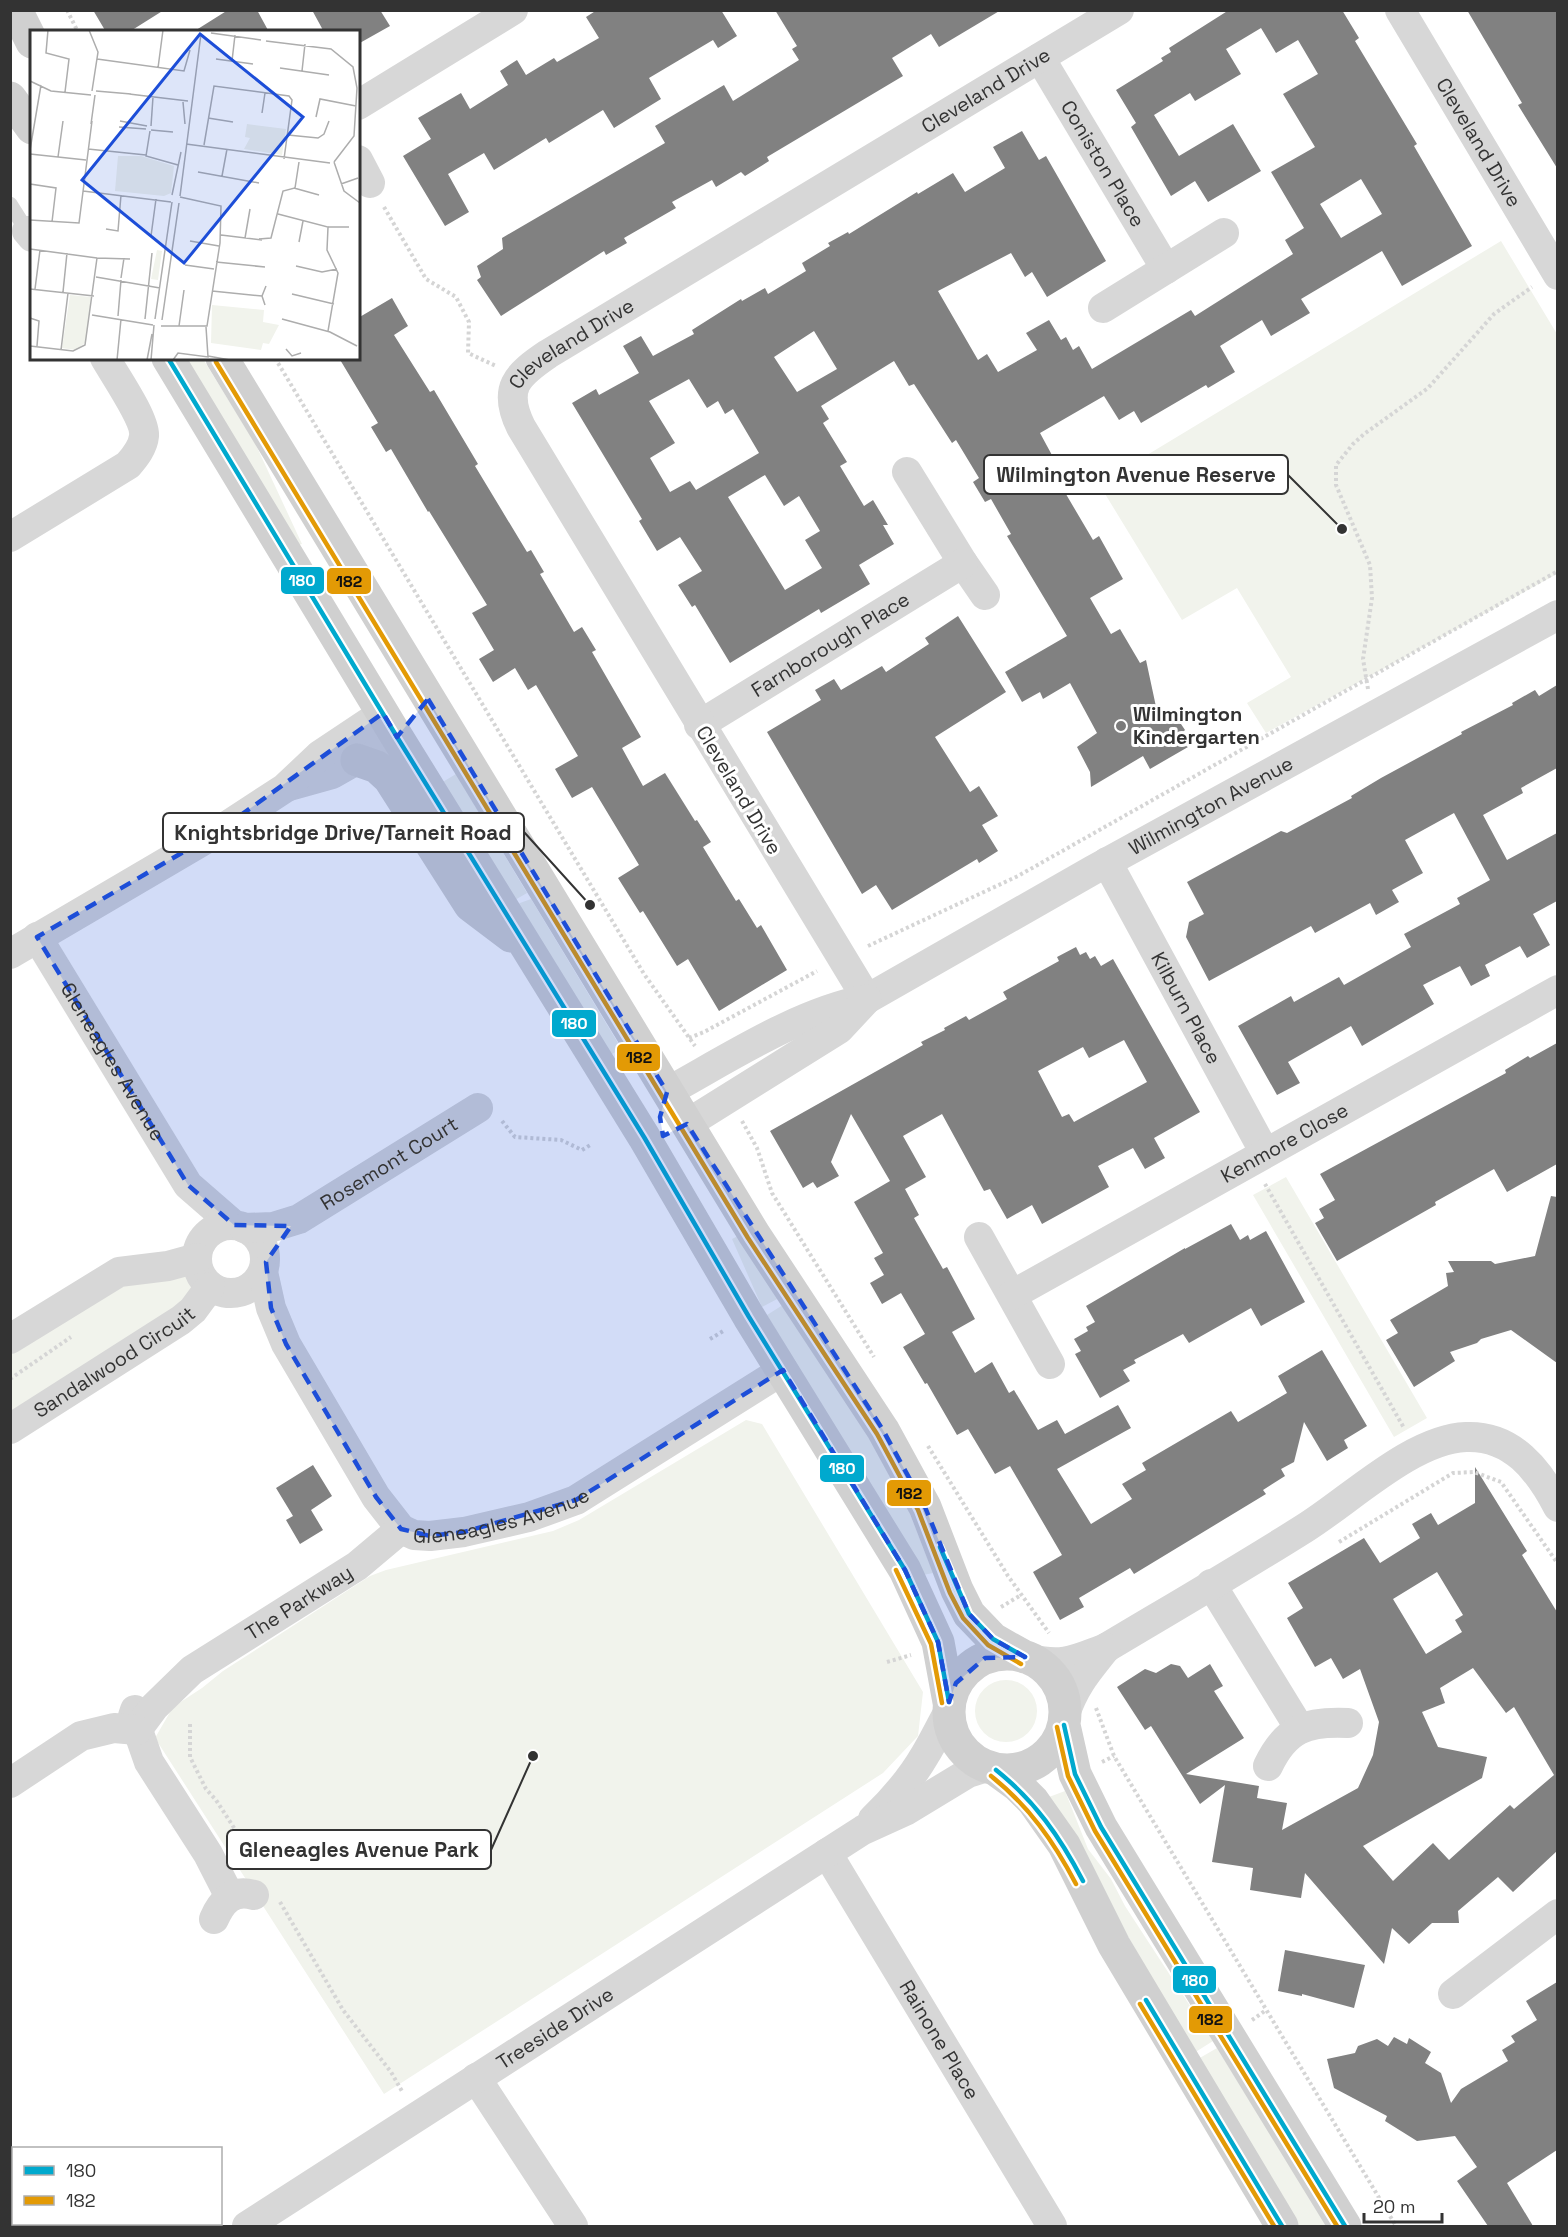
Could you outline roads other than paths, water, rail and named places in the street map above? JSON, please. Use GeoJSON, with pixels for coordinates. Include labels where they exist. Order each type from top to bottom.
{"type":"FeatureCollection","features":[{"type":"Feature","properties":{"kind":"main road"},"geometry":{"type":"LineString","coordinates":[[16,10],[30,38]]}},
{"type":"Feature","properties":{"kind":"main road"},"geometry":{"type":"LineString","coordinates":[[10,99],[30,126]]}},
{"type":"Feature","properties":{"kind":"main road"},"geometry":{"type":"LineString","coordinates":[[169,360],[526,948],[644,1137],[731,1286],[905,1570],[938,1642],[951,1730],[959,1746],[971,1759],[1018,1786],[1033,1801],[1064,1845],[1119,1954],[1282,2226]]}},
{"type":"Feature","properties":{"kind":"main road"},"geometry":{"type":"LineString","coordinates":[[223,360],[667,1092],[660,1117],[675,1128],[754,1234],[883,1430],[925,1507],[957,1590],[969,1614],[993,1639],[1045,1668],[1056,1681],[1063,1697],[1064,1719],[1075,1774],[1101,1827],[1345,2226]]}},
{"type":"Feature","properties":{"kind":"main road"},"geometry":{"type":"LineString","coordinates":[[390,725],[429,699]]}},
{"type":"Feature","properties":{"kind":"main road"},"geometry":{"type":"LineString","coordinates":[[357,760],[377,767],[389,778],[470,904],[526,948]]}},
{"type":"Feature","properties":{"kind":"main road"},"geometry":{"type":"LineString","coordinates":[[630,1117],[639,1124],[675,1128]]}},
{"type":"Feature","properties":{"kind":"main road"},"geometry":{"type":"LineString","coordinates":[[675,1128],[731,1286]]}},
{"type":"Feature","properties":{"kind":"main road"},"geometry":{"type":"LineString","coordinates":[[948,1708],[956,1683],[968,1668],[985,1658],[1005,1654],[1028,1658]]}},
{"type":"Feature","properties":{"kind":"main road"},"geometry":{"type":"LineString","coordinates":[[991,1769],[1014,1770],[1031,1765],[1046,1755],[1057,1742],[1064,1719]]}},
{"type":"Feature","properties":{"kind":"street","name":"Cleveland Drive"},"geometry":{"type":"LineString","coordinates":[[867,999],[699,725],[521,427],[514,414],[512,402],[514,383],[519,376],[549,354],[1119,10]]}},
{"type":"Feature","properties":{"kind":"street","name":"Cleveland Drive"},"geometry":{"type":"LineString","coordinates":[[1400,10],[1556,273]]}},
{"type":"Feature","properties":{"kind":"street"},"geometry":{"type":"LineString","coordinates":[[360,104],[502,13]]}},
{"type":"Feature","properties":{"kind":"street","name":"Coniston Place"},"geometry":{"type":"LineString","coordinates":[[1040,58],[1166,269]]}},
{"type":"Feature","properties":{"kind":"street"},"geometry":{"type":"LineString","coordinates":[[1103,308],[1224,233]]}},
{"type":"Feature","properties":{"kind":"street"},"geometry":{"type":"LineString","coordinates":[[10,537],[128,465],[140,450],[144,436],[138,414],[106,360]]}},
{"type":"Feature","properties":{"kind":"street"},"geometry":{"type":"LineString","coordinates":[[907,472],[984,595]]}},
{"type":"Feature","properties":{"kind":"street","name":"Farnborough Place"},"geometry":{"type":"LineString","coordinates":[[699,725],[963,563]]}},
{"type":"Feature","properties":{"kind":"street","name":"Wilmington Avenue"},"geometry":{"type":"LineString","coordinates":[[675,1128],[839,1029],[867,999],[1107,862],[1557,615]]}},
{"type":"Feature","properties":{"kind":"street"},"geometry":{"type":"LineString","coordinates":[[285,788],[332,774],[357,760],[390,725]]}},
{"type":"Feature","properties":{"kind":"street"},"geometry":{"type":"LineString","coordinates":[[10,954],[189,850],[285,788],[320,755],[390,725]]}},
{"type":"Feature","properties":{"kind":"street","name":"Kilburn Place"},"geometry":{"type":"LineString","coordinates":[[1107,862],[1256,1158]]}},
{"type":"Feature","properties":{"kind":"street","name":"Gleneagles Avenue"},"geometry":{"type":"LineString","coordinates":[[37,937],[189,1185],[197,1217],[198,1253]]}},
{"type":"Feature","properties":{"kind":"street","name":"Kenmore Close"},"geometry":{"type":"LineString","coordinates":[[1012,1295],[1557,990]]}},
{"type":"Feature","properties":{"kind":"street","name":"Wilmington Avenue"},"geometry":{"type":"LineString","coordinates":[[667,1092],[779,1032],[846,1003],[867,999]]}},
{"type":"Feature","properties":{"kind":"street"},"geometry":{"type":"LineString","coordinates":[[779,1032],[795,1057]]}},
{"type":"Feature","properties":{"kind":"street","name":"Rosemont Court"},"geometry":{"type":"LineString","coordinates":[[239,1226],[273,1227],[299,1219],[478,1108]]}},
{"type":"Feature","properties":{"kind":"street","name":"Gleneagles Avenue"},"geometry":{"type":"LineString","coordinates":[[189,1185],[239,1226]]}},
{"type":"Feature","properties":{"kind":"street","name":"Rosemont Court"},"geometry":{"type":"LineString","coordinates":[[264,1267],[299,1219]]}},
{"type":"Feature","properties":{"kind":"street"},"geometry":{"type":"LineString","coordinates":[[223,1226],[239,1226],[254,1233],[261,1242],[265,1251],[264,1267],[250,1288],[240,1293],[220,1290],[203,1279],[198,1269],[198,1253],[204,1238],[213,1230],[223,1226]]}},
{"type":"Feature","properties":{"kind":"street"},"geometry":{"type":"LineString","coordinates":[[979,1237],[1050,1364]]}},
{"type":"Feature","properties":{"kind":"street"},"geometry":{"type":"LineString","coordinates":[[10,1340],[119,1272],[168,1266],[198,1253]]}},
{"type":"Feature","properties":{"kind":"street","name":"Gleneagles Avenue"},"geometry":{"type":"LineString","coordinates":[[264,1267],[271,1308],[286,1344],[376,1497],[401,1529],[414,1535],[430,1536],[464,1532],[529,1517],[576,1500],[783,1370]]}},
{"type":"Feature","properties":{"kind":"street","name":"Gleneagles Avenue"},"geometry":{"type":"LineString","coordinates":[[220,1290],[286,1344]]}},
{"type":"Feature","properties":{"kind":"street","name":"Sandalwood Circuit"},"geometry":{"type":"LineString","coordinates":[[10,1429],[181,1320],[220,1290]]}},
{"type":"Feature","properties":{"kind":"street"},"geometry":{"type":"LineString","coordinates":[[1308,1527],[1371,1479],[1418,1452],[1449,1438],[1467,1437],[1500,1442],[1516,1451],[1533,1468],[1549,1490],[1557,1507]]}},
{"type":"Feature","properties":{"kind":"street"},"geometry":{"type":"LineString","coordinates":[[1064,1719],[1073,1692],[1075,1671],[1106,1648],[1308,1527],[1372,1497],[1427,1464],[1459,1453],[1491,1456],[1507,1464],[1520,1475],[1542,1505],[1557,1520]]}},
{"type":"Feature","properties":{"kind":"street","name":"The Parkway"},"geometry":{"type":"LineString","coordinates":[[137,1730],[154,1707],[192,1670],[357,1566],[401,1529]]}},
{"type":"Feature","properties":{"kind":"street"},"geometry":{"type":"LineString","coordinates":[[1211,1584],[1300,1729]]}},
{"type":"Feature","properties":{"kind":"street"},"geometry":{"type":"LineString","coordinates":[[1028,1658],[1075,1671]]}},
{"type":"Feature","properties":{"kind":"street","name":"Treeside Drive"},"geometry":{"type":"LineString","coordinates":[[863,1830],[889,1804],[913,1773],[948,1708]]}},
{"type":"Feature","properties":{"kind":"street"},"geometry":{"type":"LineString","coordinates":[[1268,1766],[1276,1749],[1286,1738],[1300,1729],[1314,1724],[1348,1723]]}},
{"type":"Feature","properties":{"kind":"street"},"geometry":{"type":"LineString","coordinates":[[10,1783],[81,1736],[114,1728],[137,1730],[148,1762],[208,1854],[247,1895]]}},
{"type":"Feature","properties":{"kind":"street","name":"Treeside Drive"},"geometry":{"type":"LineString","coordinates":[[247,2226],[863,1830],[907,1810],[968,1773],[991,1769]]}},
{"type":"Feature","properties":{"kind":"street","name":"Rainone Place"},"geometry":{"type":"LineString","coordinates":[[827,1853],[1052,2226]]}},
{"type":"Feature","properties":{"kind":"street"},"geometry":{"type":"LineString","coordinates":[[1453,1994],[1557,1914]]}},
{"type":"Feature","properties":{"kind":"street"},"geometry":{"type":"LineString","coordinates":[[476,2078],[573,2226]]}},
{"type":"Feature","properties":{"kind":"lane"},"geometry":{"type":"LineString","coordinates":[[10,204],[29,234]]}},
{"type":"Feature","properties":{"kind":"place","name":"Wilmington Avenue Reserve"},"geometry":{"type":"Point","coordinates":[1342,529]}},
{"type":"Feature","properties":{"kind":"place","name":"Wilmington Kindergarten"},"geometry":{"type":"Point","coordinates":[1121,726]}},
{"type":"Feature","properties":{"kind":"place","name":"Knightsbridge Drive/Tarneit Road"},"geometry":{"type":"Point","coordinates":[590,905]}},
{"type":"Feature","properties":{"kind":"place","name":"Gleneagles Avenue Park"},"geometry":{"type":"Point","coordinates":[533,1756]}}]}
